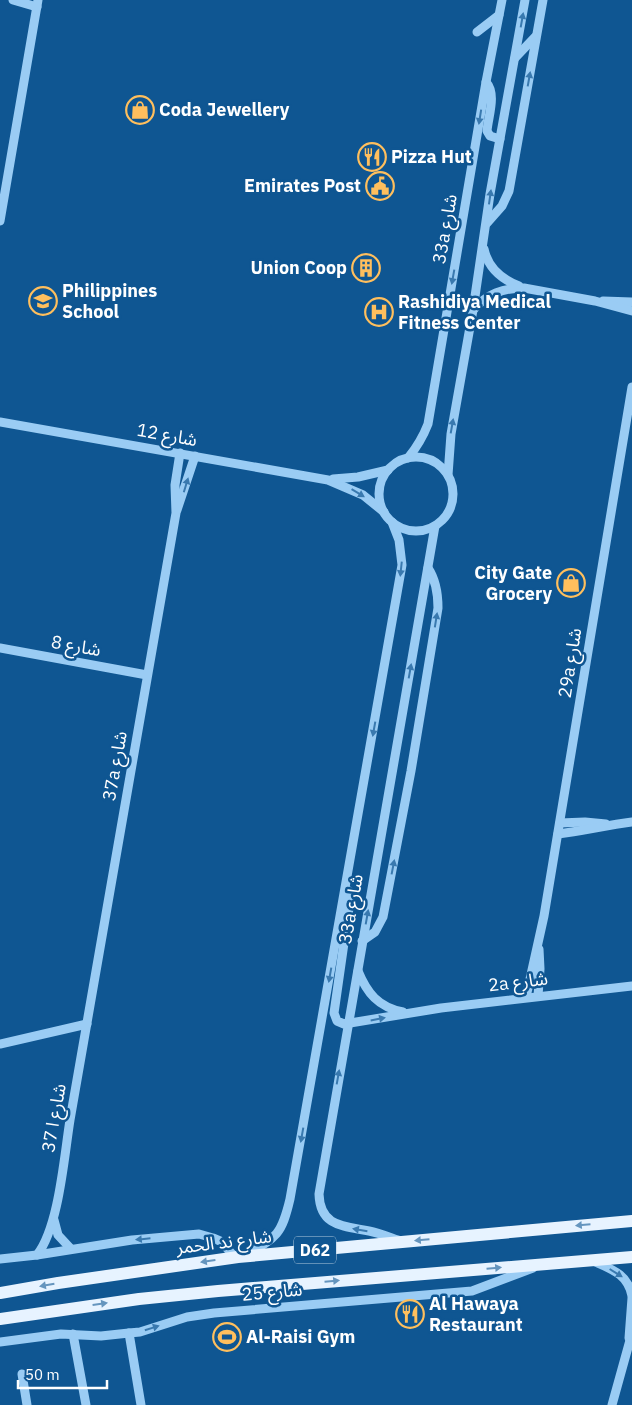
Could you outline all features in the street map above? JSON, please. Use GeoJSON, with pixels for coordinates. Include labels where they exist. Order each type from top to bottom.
{"type":"FeatureCollection","features":[{"type":"Feature","properties":{"kind":"main road","name":"شارع ند الحمر"},"geometry":{"type":"LineString","coordinates":[[0,1293],[236,1257],[632,1221]]}},
{"type":"Feature","properties":{"kind":"main road","name":"D62"},"geometry":{"type":"LineString","coordinates":[[0,1319],[72,1308],[208,1292],[632,1257]]}},
{"type":"Feature","properties":{"kind":"street"},"geometry":{"type":"LineString","coordinates":[[0,221],[38,3],[13,0]]}},
{"type":"Feature","properties":{"kind":"street","name":"33a شارع"},"geometry":{"type":"LineString","coordinates":[[408,458],[423,437],[428,424],[486,82],[502,0]]}},
{"type":"Feature","properties":{"kind":"street"},"geometry":{"type":"LineString","coordinates":[[448,474],[451,434],[525,0]]}},
{"type":"Feature","properties":{"kind":"street"},"geometry":{"type":"LineString","coordinates":[[486,224],[502,206],[509,191],[543,0]]}},
{"type":"Feature","properties":{"kind":"street"},"geometry":{"type":"LineString","coordinates":[[477,32],[499,15]]}},
{"type":"Feature","properties":{"kind":"street"},"geometry":{"type":"LineString","coordinates":[[515,58],[536,36]]}},
{"type":"Feature","properties":{"kind":"street"},"geometry":{"type":"LineString","coordinates":[[486,82],[491,94],[487,132],[490,136],[500,139]]}},
{"type":"Feature","properties":{"kind":"street"},"geometry":{"type":"LineString","coordinates":[[483,245],[485,254],[494,270],[507,281],[524,288],[595,301],[632,311]]}},
{"type":"Feature","properties":{"kind":"street"},"geometry":{"type":"LineString","coordinates":[[473,310],[487,297],[496,292],[505,289],[524,288]]}},
{"type":"Feature","properties":{"kind":"street"},"geometry":{"type":"LineString","coordinates":[[595,301],[632,302]]}},
{"type":"Feature","properties":{"kind":"street","name":"29a شارع"},"geometry":{"type":"LineString","coordinates":[[526,997],[539,944],[560,824],[632,387]]}},
{"type":"Feature","properties":{"kind":"street","name":"شارع 12"},"geometry":{"type":"LineString","coordinates":[[0,422],[328,480],[350,488],[384,512]]}},
{"type":"Feature","properties":{"kind":"street","name":"37a شارع"},"geometry":{"type":"LineString","coordinates":[[176,513],[175,485],[180,453]]}},
{"type":"Feature","properties":{"kind":"street","name":"37a شارع"},"geometry":{"type":"LineString","coordinates":[[87,1024],[176,513],[195,456]]}},
{"type":"Feature","properties":{"kind":"street"},"geometry":{"type":"LineString","coordinates":[[415,457],[437,463],[448,474],[453,487],[452,506],[445,518],[435,526],[424,531],[401,528],[392,522],[384,512],[380,494],[382,481],[388,470],[400,461],[408,458],[415,457]]}},
{"type":"Feature","properties":{"kind":"street","name":"شارع 12"},"geometry":{"type":"LineString","coordinates":[[328,480],[358,477],[388,470]]}},
{"type":"Feature","properties":{"kind":"street","name":"33a شارع"},"geometry":{"type":"LineString","coordinates":[[236,1257],[258,1248],[272,1239],[282,1227],[290,1199],[402,564],[399,540],[392,522]]}},
{"type":"Feature","properties":{"kind":"street","name":"33a شارع"},"geometry":{"type":"LineString","coordinates":[[402,1241],[369,1231],[340,1226],[324,1214],[319,1202],[322,1170],[435,526]]}},
{"type":"Feature","properties":{"kind":"street"},"geometry":{"type":"LineString","coordinates":[[362,941],[375,932],[383,917],[411,771],[438,608],[436,586],[428,568]]}},
{"type":"Feature","properties":{"kind":"street","name":"شارع 8"},"geometry":{"type":"LineString","coordinates":[[0,648],[147,674]]}},
{"type":"Feature","properties":{"kind":"street"},"geometry":{"type":"LineString","coordinates":[[560,824],[591,822],[609,825]]}},
{"type":"Feature","properties":{"kind":"street"},"geometry":{"type":"LineString","coordinates":[[558,834],[586,831],[632,822]]}},
{"type":"Feature","properties":{"kind":"street"},"geometry":{"type":"LineString","coordinates":[[347,882],[349,908],[334,1013],[340,1023],[348,1024]]}},
{"type":"Feature","properties":{"kind":"street","name":"29a شارع"},"geometry":{"type":"LineString","coordinates":[[538,996],[539,944]]}},
{"type":"Feature","properties":{"kind":"street","name":"2a شارع"},"geometry":{"type":"LineString","coordinates":[[357,969],[364,986],[374,999],[388,1008],[408,1013]]}},
{"type":"Feature","properties":{"kind":"street","name":"2a شارع"},"geometry":{"type":"LineString","coordinates":[[348,1024],[408,1013],[526,997],[632,986]]}},
{"type":"Feature","properties":{"kind":"street"},"geometry":{"type":"LineString","coordinates":[[0,1044],[87,1024]]}},
{"type":"Feature","properties":{"kind":"street","name":"شارع ا 37"},"geometry":{"type":"LineString","coordinates":[[37,1255],[45,1244],[54,1217],[87,1024]]}},
{"type":"Feature","properties":{"kind":"street"},"geometry":{"type":"LineString","coordinates":[[54,1217],[58,1235],[71,1249]]}},
{"type":"Feature","properties":{"kind":"street"},"geometry":{"type":"LineString","coordinates":[[0,1259],[132,1240],[199,1234],[220,1241],[236,1257]]}},
{"type":"Feature","properties":{"kind":"street"},"geometry":{"type":"LineString","coordinates":[[590,1260],[623,1276],[628,1282],[632,1297],[628,1342],[612,1405]]}},
{"type":"Feature","properties":{"kind":"street","name":"شارع 25"},"geometry":{"type":"LineString","coordinates":[[0,1342],[48,1335],[101,1336],[129,1333],[200,1315],[472,1291],[545,1263]]}},
{"type":"Feature","properties":{"kind":"street"},"geometry":{"type":"LineString","coordinates":[[129,1333],[142,1405]]}},
{"type":"Feature","properties":{"kind":"street"},"geometry":{"type":"LineString","coordinates":[[628,1342],[632,1333]]}},
{"type":"Feature","properties":{"kind":"street"},"geometry":{"type":"LineString","coordinates":[[73,1334],[86,1405]]}},
{"type":"Feature","properties":{"kind":"street"},"geometry":{"type":"LineString","coordinates":[[22,1374],[27,1405]]}},
{"type":"Feature","properties":{"kind":"place","name":"Coda Jewellery"},"geometry":{"type":"Point","coordinates":[140,110]}},
{"type":"Feature","properties":{"kind":"place","name":"Pizza Hut"},"geometry":{"type":"Point","coordinates":[372,157]}},
{"type":"Feature","properties":{"kind":"place","name":"Emirates Post"},"geometry":{"type":"Point","coordinates":[380,186]}},
{"type":"Feature","properties":{"kind":"place","name":"Union Coop"},"geometry":{"type":"Point","coordinates":[366,268]}},
{"type":"Feature","properties":{"kind":"place","name":"Philippines School"},"geometry":{"type":"Point","coordinates":[43,301]}},
{"type":"Feature","properties":{"kind":"place","name":"Rashidiya Medical Fitness Center"},"geometry":{"type":"Point","coordinates":[379,312]}},
{"type":"Feature","properties":{"kind":"place","name":"City Gate Grocery"},"geometry":{"type":"Point","coordinates":[571,583]}},
{"type":"Feature","properties":{"kind":"place","name":"Al Hawaya Restaurant"},"geometry":{"type":"Point","coordinates":[410,1314]}},
{"type":"Feature","properties":{"kind":"place","name":"Al-Raisi Gym"},"geometry":{"type":"Point","coordinates":[227,1337]}}]}
